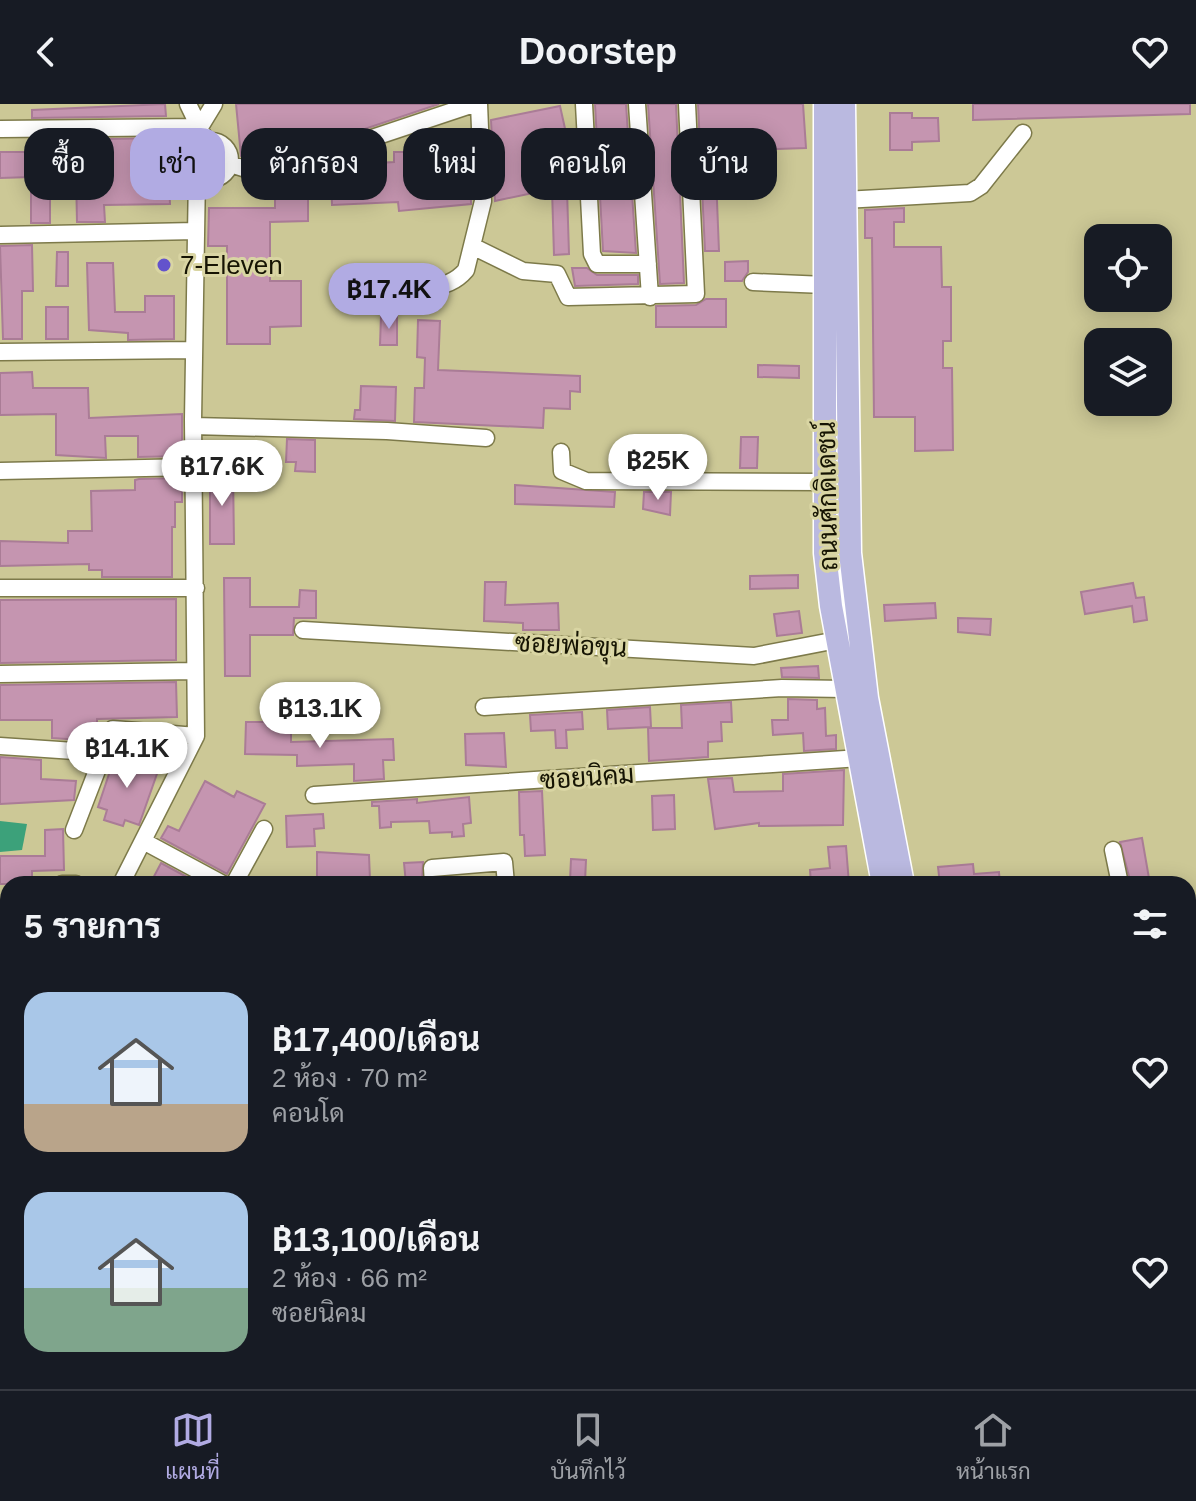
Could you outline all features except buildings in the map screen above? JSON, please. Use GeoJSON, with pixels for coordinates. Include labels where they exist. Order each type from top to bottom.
{"type":"FeatureCollection","features":[{"type":"Feature","properties":{"kind":"main road","name":"ถนนศักดิเดชน์"},"geometry":{"type":"LineString","coordinates":[[825,104],[825,553],[845,689],[882,876]]}},
{"type":"Feature","properties":{"kind":"main road","name":"ถนนศักดิเดชน์"},"geometry":{"type":"LineString","coordinates":[[844,104],[850,553],[867,698],[901,876]]}},
{"type":"Feature","properties":{"kind":"street"},"geometry":{"type":"LineString","coordinates":[[188,104],[199,128]]}},
{"type":"Feature","properties":{"kind":"street"},"geometry":{"type":"LineString","coordinates":[[204,128],[214,104]]}},
{"type":"Feature","properties":{"kind":"street"},"geometry":{"type":"LineString","coordinates":[[230,164],[252,171],[276,170],[446,109],[476,104],[483,201],[466,270],[444,286],[425,287],[379,277]]}},
{"type":"Feature","properties":{"kind":"street"},"geometry":{"type":"LineString","coordinates":[[584,104],[592,254],[597,264],[648,264]]}},
{"type":"Feature","properties":{"kind":"street"},"geometry":{"type":"LineString","coordinates":[[637,104],[650,297]]}},
{"type":"Feature","properties":{"kind":"street"},"geometry":{"type":"LineString","coordinates":[[472,246],[523,271],[557,274],[568,297],[696,294],[687,104]]}},
{"type":"Feature","properties":{"kind":"street"},"geometry":{"type":"LineString","coordinates":[[0,129],[130,132]]}},
{"type":"Feature","properties":{"kind":"street"},"geometry":{"type":"LineString","coordinates":[[844,200],[970,193],[981,186],[1023,133]]}},
{"type":"Feature","properties":{"kind":"street"},"geometry":{"type":"LineString","coordinates":[[225,148],[230,164]]}},
{"type":"Feature","properties":{"kind":"street"},"geometry":{"type":"LineString","coordinates":[[225,170],[230,164]]}},
{"type":"Feature","properties":{"kind":"street"},"geometry":{"type":"LineString","coordinates":[[125,876],[196,736],[193,426],[197,200]]}},
{"type":"Feature","properties":{"kind":"street"},"geometry":{"type":"LineString","coordinates":[[0,235],[196,231]]}},
{"type":"Feature","properties":{"kind":"street"},"geometry":{"type":"LineString","coordinates":[[753,282],[825,285]]}},
{"type":"Feature","properties":{"kind":"street"},"geometry":{"type":"LineString","coordinates":[[0,352],[194,350]]}},
{"type":"Feature","properties":{"kind":"street"},"geometry":{"type":"LineString","coordinates":[[193,426],[387,431],[486,438]]}},
{"type":"Feature","properties":{"kind":"street"},"geometry":{"type":"LineString","coordinates":[[561,452],[562,471],[586,481],[825,482]]}},
{"type":"Feature","properties":{"kind":"street"},"geometry":{"type":"LineString","coordinates":[[0,471],[193,467]]}},
{"type":"Feature","properties":{"kind":"street"},"geometry":{"type":"LineString","coordinates":[[0,588],[196,588]]}},
{"type":"Feature","properties":{"kind":"street","name":"ซอยพ่อขุน"},"geometry":{"type":"LineString","coordinates":[[303,630],[754,656],[837,640]]}},
{"type":"Feature","properties":{"kind":"street"},"geometry":{"type":"LineString","coordinates":[[0,674],[195,671]]}},
{"type":"Feature","properties":{"kind":"street"},"geometry":{"type":"LineString","coordinates":[[484,707],[782,688],[845,689]]}},
{"type":"Feature","properties":{"kind":"street"},"geometry":{"type":"LineString","coordinates":[[74,830],[113,729],[196,736]]}},
{"type":"Feature","properties":{"kind":"street"},"geometry":{"type":"LineString","coordinates":[[0,746],[104,753]]}},
{"type":"Feature","properties":{"kind":"street","name":"ซอยนิคม"},"geometry":{"type":"LineString","coordinates":[[314,795],[860,758]]}},
{"type":"Feature","properties":{"kind":"street"},"geometry":{"type":"LineString","coordinates":[[238,876],[264,829]]}},
{"type":"Feature","properties":{"kind":"street"},"geometry":{"type":"LineString","coordinates":[[143,841],[208,876]]}},
{"type":"Feature","properties":{"kind":"street"},"geometry":{"type":"LineString","coordinates":[[1113,850],[1118,876]]}},
{"type":"Feature","properties":{"kind":"street"},"geometry":{"type":"LineString","coordinates":[[432,876],[432,868],[504,862],[505,876]]}},
{"type":"Feature","properties":{"kind":"shaded area"},"geometry":{"type":"Polygon","coordinates":[[[0,821],[27,824],[22,850],[0,852],[0,821]]]}},
{"type":"Feature","properties":{"kind":"place","name":"7-Eleven"},"geometry":{"type":"Point","coordinates":[164,265]}}]}
